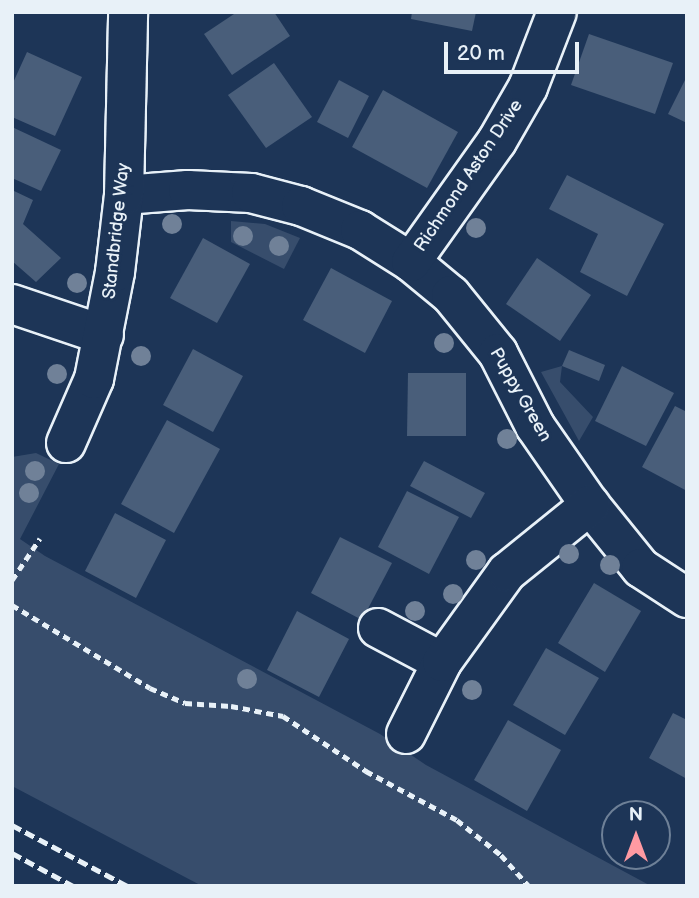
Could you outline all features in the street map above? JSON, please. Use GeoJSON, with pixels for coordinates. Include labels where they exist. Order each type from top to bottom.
{"type":"FeatureCollection","features":[{"type":"Feature","properties":{"kind":"street","name":"Standbridge Way"},"geometry":{"type":"LineString","coordinates":[[66,443],[94,379],[104,335],[124,195],[128,12]]}},
{"type":"Feature","properties":{"kind":"street","name":"Richmond Aston Drive"},"geometry":{"type":"LineString","coordinates":[[411,262],[497,141],[528,87],[557,12]]}},
{"type":"Feature","properties":{"kind":"street","name":"Puppy Green"},"geometry":{"type":"LineString","coordinates":[[124,195],[188,190],[251,193],[301,206],[360,230],[411,262],[451,295],[498,353],[535,426],[590,505],[641,568],[687,598]]}},
{"type":"Feature","properties":{"kind":"street"},"geometry":{"type":"LineString","coordinates":[[12,304],[104,335]]}},
{"type":"Feature","properties":{"kind":"street"},"geometry":{"type":"LineString","coordinates":[[406,734],[442,662],[507,572],[590,505]]}},
{"type":"Feature","properties":{"kind":"street"},"geometry":{"type":"LineString","coordinates":[[378,628],[442,662]]}},
{"type":"Feature","properties":{"kind":"path"},"geometry":{"type":"LineString","coordinates":[[12,580],[40,538]]}},
{"type":"Feature","properties":{"kind":"path"},"geometry":{"type":"LineString","coordinates":[[12,605],[150,688],[185,703],[231,706],[283,716],[366,771],[457,820],[501,855],[529,886]]}},
{"type":"Feature","properties":{"kind":"shaded area"},"geometry":{"type":"Polygon","coordinates":[[[231,221],[265,224],[300,238],[284,269],[231,242],[231,221]]]}},
{"type":"Feature","properties":{"kind":"shaded area"},"geometry":{"type":"Polygon","coordinates":[[[562,366],[560,382],[593,417],[579,441],[541,372],[562,366]]]}},
{"type":"Feature","properties":{"kind":"shaded area"},"geometry":{"type":"Polygon","coordinates":[[[36,453],[59,464],[20,539],[45,556],[380,734],[426,765],[601,859],[601,870],[621,870],[651,886],[202,886],[12,786],[12,457],[36,453]]]}},
{"type":"Feature","properties":{"kind":"building"},"geometry":{"type":"Polygon","coordinates":[[[237,12],[274,12],[290,36],[232,75],[204,34],[237,12]]]}},
{"type":"Feature","properties":{"kind":"building"},"geometry":{"type":"Polygon","coordinates":[[[412,12],[476,12],[472,31],[411,19],[412,12]]]}},
{"type":"Feature","properties":{"kind":"building"},"geometry":{"type":"Polygon","coordinates":[[[589,34],[673,63],[655,114],[571,85],[589,34]]]}},
{"type":"Feature","properties":{"kind":"building"},"geometry":{"type":"Polygon","coordinates":[[[27,52],[82,77],[55,136],[12,117],[12,85],[27,52]]]}},
{"type":"Feature","properties":{"kind":"building"},"geometry":{"type":"Polygon","coordinates":[[[274,63],[312,117],[266,148],[228,95],[274,63]]]}},
{"type":"Feature","properties":{"kind":"building"},"geometry":{"type":"Polygon","coordinates":[[[687,76],[687,123],[668,114],[687,76]]]}},
{"type":"Feature","properties":{"kind":"building"},"geometry":{"type":"Polygon","coordinates":[[[339,80],[369,96],[348,138],[317,122],[339,80]]]}},
{"type":"Feature","properties":{"kind":"building"},"geometry":{"type":"Polygon","coordinates":[[[383,90],[458,132],[427,188],[352,147],[383,90]]]}},
{"type":"Feature","properties":{"kind":"building"},"geometry":{"type":"Polygon","coordinates":[[[12,127],[61,150],[41,191],[12,178],[12,127]]]}},
{"type":"Feature","properties":{"kind":"building"},"geometry":{"type":"Polygon","coordinates":[[[567,175],[664,224],[627,296],[580,272],[598,234],[549,209],[567,175]]]}},
{"type":"Feature","properties":{"kind":"building"},"geometry":{"type":"Polygon","coordinates":[[[12,190],[33,200],[23,224],[61,258],[36,282],[12,261],[12,190]]]}},
{"type":"Feature","properties":{"kind":"building"},"geometry":{"type":"Polygon","coordinates":[[[203,238],[250,264],[217,323],[170,298],[203,238]]]}},
{"type":"Feature","properties":{"kind":"building"},"geometry":{"type":"Polygon","coordinates":[[[537,258],[591,295],[560,341],[506,304],[537,258]]]}},
{"type":"Feature","properties":{"kind":"building"},"geometry":{"type":"Polygon","coordinates":[[[331,268],[392,301],[365,353],[303,320],[331,268]]]}},
{"type":"Feature","properties":{"kind":"building"},"geometry":{"type":"Polygon","coordinates":[[[193,349],[243,376],[213,432],[163,405],[193,349]]]}},
{"type":"Feature","properties":{"kind":"building"},"geometry":{"type":"Polygon","coordinates":[[[569,350],[605,365],[599,381],[562,366],[569,350]]]}},
{"type":"Feature","properties":{"kind":"building"},"geometry":{"type":"Polygon","coordinates":[[[622,366],[674,393],[646,446],[595,421],[622,366]]]}},
{"type":"Feature","properties":{"kind":"building"},"geometry":{"type":"Polygon","coordinates":[[[408,373],[466,373],[466,436],[407,436],[408,373]]]}},
{"type":"Feature","properties":{"kind":"building"},"geometry":{"type":"Polygon","coordinates":[[[675,406],[687,412],[687,491],[642,467],[675,406]]]}},
{"type":"Feature","properties":{"kind":"building"},"geometry":{"type":"Polygon","coordinates":[[[167,420],[220,449],[174,533],[121,504],[167,420]]]}},
{"type":"Feature","properties":{"kind":"building"},"geometry":{"type":"Polygon","coordinates":[[[424,461],[485,493],[471,518],[410,486],[424,461]]]}},
{"type":"Feature","properties":{"kind":"building"},"geometry":{"type":"Polygon","coordinates":[[[407,491],[459,517],[429,574],[378,547],[407,491]]]}},
{"type":"Feature","properties":{"kind":"building"},"geometry":{"type":"Polygon","coordinates":[[[115,513],[166,540],[136,598],[85,571],[115,513]]]}},
{"type":"Feature","properties":{"kind":"building"},"geometry":{"type":"Polygon","coordinates":[[[340,537],[392,563],[362,620],[311,593],[340,537]]]}},
{"type":"Feature","properties":{"kind":"building"},"geometry":{"type":"Polygon","coordinates":[[[594,583],[641,611],[605,672],[558,643],[594,583]]]}},
{"type":"Feature","properties":{"kind":"building"},"geometry":{"type":"Polygon","coordinates":[[[297,611],[349,639],[319,697],[267,670],[297,611]]]}},
{"type":"Feature","properties":{"kind":"building"},"geometry":{"type":"Polygon","coordinates":[[[546,648],[599,678],[565,735],[513,705],[546,648]]]}},
{"type":"Feature","properties":{"kind":"building"},"geometry":{"type":"Polygon","coordinates":[[[673,713],[687,720],[687,779],[649,758],[673,713]]]}},
{"type":"Feature","properties":{"kind":"building"},"geometry":{"type":"Polygon","coordinates":[[[508,720],[561,750],[527,811],[474,780],[508,720]]]}},
{"type":"Feature","properties":{"kind":"railway"},"geometry":{"type":"LineString","coordinates":[[12,825],[127,886]]}},
{"type":"Feature","properties":{"kind":"railway"},"geometry":{"type":"LineString","coordinates":[[12,853],[73,886]]}}]}
